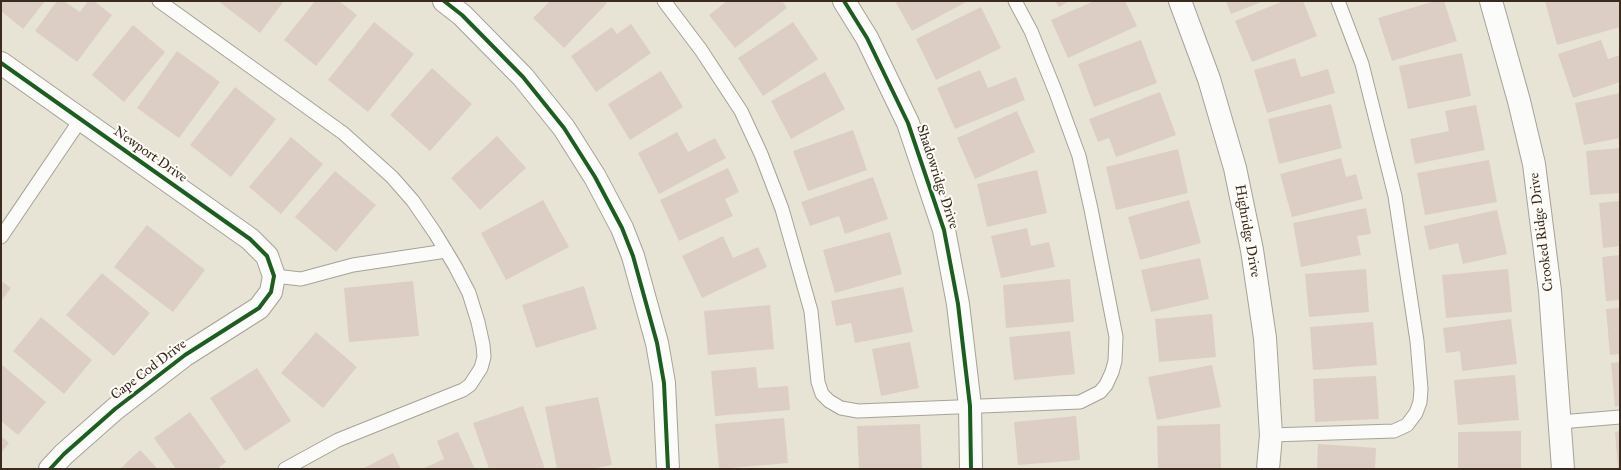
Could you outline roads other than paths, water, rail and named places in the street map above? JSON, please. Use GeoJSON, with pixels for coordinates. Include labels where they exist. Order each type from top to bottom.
{"type":"FeatureCollection","features":[{"type":"Feature","properties":{"kind":"street"},"geometry":{"type":"LineString","coordinates":[[444,1],[462,15],[523,77],[564,128],[594,177],[622,228],[633,256],[657,344],[664,382],[668,469]]}},
{"type":"Feature","properties":{"kind":"street","name":"Shadowridge Drive"},"geometry":{"type":"LineString","coordinates":[[844,1],[867,38],[908,123],[944,230],[958,304],[970,406],[971,469]]}},
{"type":"Feature","properties":{"kind":"street","name":"Highridge Drive"},"geometry":{"type":"LineString","coordinates":[[1180,1],[1210,79],[1235,168],[1252,250],[1264,338],[1271,435],[1268,469]]}},
{"type":"Feature","properties":{"kind":"street","name":"Crooked Ridge Drive"},"geometry":{"type":"LineString","coordinates":[[1491,1],[1519,101],[1534,164],[1550,291],[1563,469]]}},
{"type":"Feature","properties":{"kind":"street","name":"Newport Drive"},"geometry":{"type":"LineString","coordinates":[[1,63],[250,239],[267,256],[274,276]]}},
{"type":"Feature","properties":{"kind":"street","name":"Cape Cod Drive"},"geometry":{"type":"LineString","coordinates":[[50,469],[64,454],[115,409],[185,354],[259,308],[271,292],[274,276]]}},
{"type":"Feature","properties":{"kind":"lane"},"geometry":{"type":"LineString","coordinates":[[159,1],[343,133],[392,177],[413,200],[446,250],[468,293],[478,322],[484,356],[481,368],[476,378],[470,385],[462,390],[338,440],[285,469]]}},
{"type":"Feature","properties":{"kind":"lane"},"geometry":{"type":"LineString","coordinates":[[664,1],[701,50],[741,111],[761,154],[782,209],[811,311],[818,382],[822,394],[829,401],[841,408],[858,411],[1080,402],[1100,392],[1106,385],[1115,361],[1116,336],[1079,156],[1031,31],[1016,1]]}},
{"type":"Feature","properties":{"kind":"lane"},"geometry":{"type":"LineString","coordinates":[[1271,435],[1394,431],[1407,425],[1416,413],[1420,402],[1421,389],[1417,341],[1395,196],[1362,64],[1338,1]]}},
{"type":"Feature","properties":{"kind":"lane"},"geometry":{"type":"LineString","coordinates":[[1,237],[81,120]]}},
{"type":"Feature","properties":{"kind":"lane"},"geometry":{"type":"LineString","coordinates":[[274,276],[301,279],[353,265],[446,250]]}},
{"type":"Feature","properties":{"kind":"lane"},"geometry":{"type":"LineString","coordinates":[[1560,422],[1620,417]]}}]}
